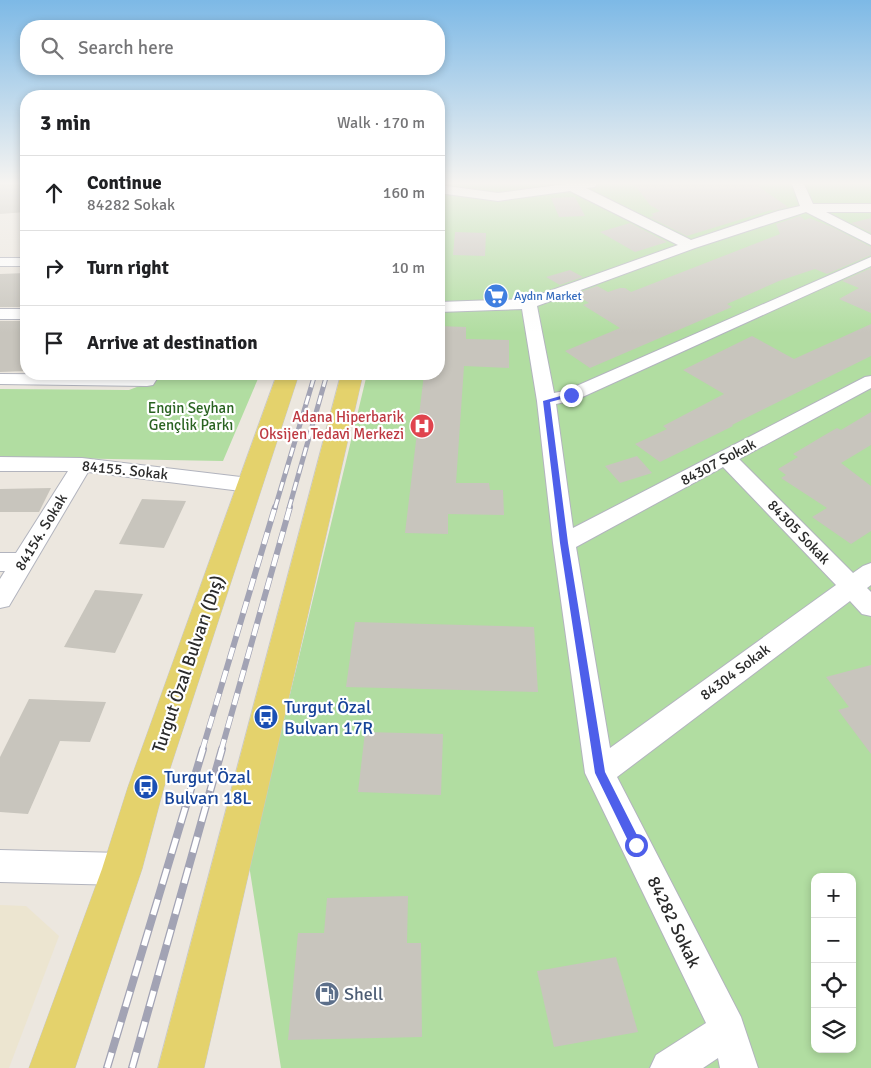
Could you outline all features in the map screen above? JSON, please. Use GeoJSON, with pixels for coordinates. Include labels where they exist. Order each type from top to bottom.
{"type":"FeatureCollection","features":[{"type":"Feature","properties":{"kind":"main road","name":"Turgut Özal Bulvarı (Dış)"},"geometry":{"type":"LineString","coordinates":[[52,1068],[122,869],[146,787],[286,380]]}},
{"type":"Feature","properties":{"kind":"main road"},"geometry":{"type":"LineString","coordinates":[[181,1068],[263,726],[350,380]]}},
{"type":"Feature","properties":{"kind":"main road"},"geometry":{"type":"LineString","coordinates":[[61,1068],[67,1023]]}},
{"type":"Feature","properties":{"kind":"street"},"geometry":{"type":"LineString","coordinates":[[667,234],[690,245]]}},
{"type":"Feature","properties":{"kind":"street"},"geometry":{"type":"LineString","coordinates":[[445,307],[529,304],[726,234]]}},
{"type":"Feature","properties":{"kind":"street"},"geometry":{"type":"LineString","coordinates":[[857,234],[871,241]]}},
{"type":"Feature","properties":{"kind":"street"},"geometry":{"type":"LineString","coordinates":[[546,401],[571,395],[871,261]]}},
{"type":"Feature","properties":{"kind":"street"},"geometry":{"type":"LineString","coordinates":[[0,262],[20,262]]}},
{"type":"Feature","properties":{"kind":"street","name":"84282 Sokak"},"geometry":{"type":"LineString","coordinates":[[529,304],[546,401],[564,543],[600,773],[728,1030],[739,1068]]}},
{"type":"Feature","properties":{"kind":"street"},"geometry":{"type":"LineString","coordinates":[[0,314],[20,314]]}},
{"type":"Feature","properties":{"kind":"street"},"geometry":{"type":"LineString","coordinates":[[0,378],[20,378]]}},
{"type":"Feature","properties":{"kind":"street","name":"84307 Sokak"},"geometry":{"type":"LineString","coordinates":[[564,543],[871,381]]}},
{"type":"Feature","properties":{"kind":"street","name":"84305 Sokak"},"geometry":{"type":"LineString","coordinates":[[726,458],[861,579],[871,607]]}},
{"type":"Feature","properties":{"kind":"street","name":"84155. Sokak"},"geometry":{"type":"LineString","coordinates":[[0,464],[82,465],[249,485]]}},
{"type":"Feature","properties":{"kind":"street","name":"84154. Sokak"},"geometry":{"type":"LineString","coordinates":[[0,599],[82,465]]}},
{"type":"Feature","properties":{"kind":"street"},"geometry":{"type":"LineString","coordinates":[[0,562],[23,562]]}},
{"type":"Feature","properties":{"kind":"street","name":"84304 Sokak"},"geometry":{"type":"LineString","coordinates":[[600,773],[861,579]]}},
{"type":"Feature","properties":{"kind":"street"},"geometry":{"type":"LineString","coordinates":[[0,866],[122,869]]}},
{"type":"Feature","properties":{"kind":"street"},"geometry":{"type":"LineString","coordinates":[[669,1068],[728,1030]]}},
{"type":"Feature","properties":{"kind":"shaded area"},"geometry":{"type":"Polygon","coordinates":[[[0,905],[26,906],[59,936],[9,1068],[0,1068],[0,905]]]}},
{"type":"Feature","properties":{"kind":"green space"},"geometry":{"type":"Polygon","coordinates":[[[445,234],[871,234],[871,1068],[281,1068],[249,865],[366,380],[445,380],[445,234]]]}},
{"type":"Feature","properties":{"kind":"green space","name":"Engin Seyhan Gençlik Parkı"},"geometry":{"type":"Polygon","coordinates":[[[155,380],[257,380],[223,461],[0,457],[0,389],[129,390],[155,380]]]}},
{"type":"Feature","properties":{"kind":"building"},"geometry":{"type":"Polygon","coordinates":[[[455,234],[486,234],[485,256],[453,255],[455,234]]]}},
{"type":"Feature","properties":{"kind":"building"},"geometry":{"type":"Polygon","coordinates":[[[603,234],[651,234],[667,242],[635,252],[603,234]]]}},
{"type":"Feature","properties":{"kind":"building"},"geometry":{"type":"Polygon","coordinates":[[[780,234],[845,234],[871,247],[871,255],[827,274],[815,269],[779,281],[727,304],[732,307],[590,368],[565,351],[620,328],[583,305],[589,303],[575,294],[597,286],[608,292],[625,288],[631,292],[780,234]]]}},
{"type":"Feature","properties":{"kind":"building"},"geometry":{"type":"Polygon","coordinates":[[[871,268],[871,313],[839,299],[859,288],[842,281],[871,268]]]}},
{"type":"Feature","properties":{"kind":"building"},"geometry":{"type":"Polygon","coordinates":[[[570,270],[583,277],[560,285],[546,277],[570,270]]]}},
{"type":"Feature","properties":{"kind":"building"},"geometry":{"type":"Polygon","coordinates":[[[20,273],[20,307],[0,307],[0,274],[20,273]]]}},
{"type":"Feature","properties":{"kind":"building"},"geometry":{"type":"Polygon","coordinates":[[[0,321],[20,321],[20,371],[0,372],[0,321]]]}},
{"type":"Feature","properties":{"kind":"building"},"geometry":{"type":"Polygon","coordinates":[[[871,324],[871,356],[660,462],[635,444],[667,429],[663,426],[724,394],[683,370],[752,336],[794,359],[871,324]]]}},
{"type":"Feature","properties":{"kind":"building"},"geometry":{"type":"Polygon","coordinates":[[[445,326],[466,327],[466,339],[509,340],[509,368],[464,366],[456,483],[489,483],[490,490],[503,490],[504,515],[448,514],[448,534],[405,533],[423,380],[445,380],[445,326]]]}},
{"type":"Feature","properties":{"kind":"building"},"geometry":{"type":"Polygon","coordinates":[[[871,412],[871,445],[841,463],[871,486],[871,531],[851,544],[812,517],[827,508],[781,478],[786,475],[778,469],[798,457],[793,454],[837,428],[841,430],[871,412]]]}},
{"type":"Feature","properties":{"kind":"building"},"geometry":{"type":"Polygon","coordinates":[[[637,456],[652,473],[620,483],[605,466],[637,456]]]}},
{"type":"Feature","properties":{"kind":"building"},"geometry":{"type":"Polygon","coordinates":[[[51,488],[39,512],[0,512],[0,489],[51,488]]]}},
{"type":"Feature","properties":{"kind":"building"},"geometry":{"type":"Polygon","coordinates":[[[142,499],[186,501],[164,548],[119,544],[142,499]]]}},
{"type":"Feature","properties":{"kind":"building"},"geometry":{"type":"Polygon","coordinates":[[[95,590],[143,594],[115,653],[64,647],[95,590]]]}},
{"type":"Feature","properties":{"kind":"building"},"geometry":{"type":"Polygon","coordinates":[[[355,622],[534,627],[538,692],[346,687],[355,622]]]}},
{"type":"Feature","properties":{"kind":"building"},"geometry":{"type":"Polygon","coordinates":[[[871,665],[871,754],[838,710],[849,707],[826,677],[871,665]]]}},
{"type":"Feature","properties":{"kind":"building"},"geometry":{"type":"Polygon","coordinates":[[[29,699],[106,702],[90,742],[60,741],[28,814],[0,812],[0,757],[29,699]]]}},
{"type":"Feature","properties":{"kind":"building"},"geometry":{"type":"Polygon","coordinates":[[[365,732],[443,734],[441,795],[358,792],[365,732]]]}},
{"type":"Feature","properties":{"kind":"building"},"geometry":{"type":"Polygon","coordinates":[[[408,896],[407,943],[421,943],[422,1037],[288,1040],[298,933],[324,933],[327,898],[408,896]]]}},
{"type":"Feature","properties":{"kind":"building"},"geometry":{"type":"Polygon","coordinates":[[[616,957],[638,1032],[554,1047],[537,971],[616,957]]]}},
{"type":"Feature","properties":{"kind":"railway"},"geometry":{"type":"LineString","coordinates":[[275,508],[313,380]]}},
{"type":"Feature","properties":{"kind":"railway"},"geometry":{"type":"LineString","coordinates":[[289,508],[325,380]]}},
{"type":"Feature","properties":{"kind":"railway"},"geometry":{"type":"LineString","coordinates":[[202,751],[275,507]]}},
{"type":"Feature","properties":{"kind":"railway"},"geometry":{"type":"LineString","coordinates":[[221,751],[290,507]]}},
{"type":"Feature","properties":{"kind":"railway"},"geometry":{"type":"LineString","coordinates":[[107,1068],[203,749]]}},
{"type":"Feature","properties":{"kind":"railway"},"geometry":{"type":"LineString","coordinates":[[132,1068],[222,749]]}},
{"type":"Feature","properties":{"kind":"place","name":"Aydın Market"},"geometry":{"type":"Point","coordinates":[496,296]}},
{"type":"Feature","properties":{"kind":"place","name":"Adana Hiperbarik Oksijen Tedavi Merkezi"},"geometry":{"type":"Point","coordinates":[422,426]}},
{"type":"Feature","properties":{"kind":"place","name":"Turgut Özal Bulvarı 17R"},"geometry":{"type":"Point","coordinates":[266,717]}},
{"type":"Feature","properties":{"kind":"place","name":"Turgut Özal Bulvarı 18L"},"geometry":{"type":"Point","coordinates":[146,787]}},
{"type":"Feature","properties":{"kind":"place","name":"Shell"},"geometry":{"type":"Point","coordinates":[327,994]}},
{"type":"Feature","properties":{"kind":"route"},"geometry":{"type":"LineString","coordinates":[[571,395],[546,401],[564,543],[600,773],[636,845]]}}]}
